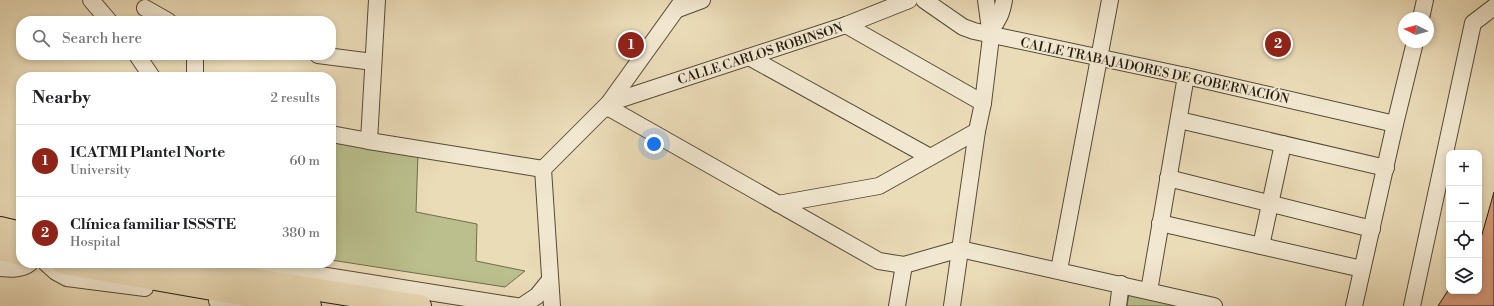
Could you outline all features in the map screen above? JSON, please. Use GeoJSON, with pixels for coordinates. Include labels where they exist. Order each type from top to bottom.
{"type":"FeatureCollection","features":[{"type":"Feature","properties":{"kind":"highway"},"geometry":{"type":"LineString","coordinates":[[0,228],[16,233]]}},
{"type":"Feature","properties":{"kind":"highway"},"geometry":{"type":"LineString","coordinates":[[0,249],[16,253]]}},
{"type":"Feature","properties":{"kind":"highway"},"geometry":{"type":"LineString","coordinates":[[92,268],[310,306]]}},
{"type":"Feature","properties":{"kind":"highway"},"geometry":{"type":"LineString","coordinates":[[191,268],[262,281],[420,306]]}},
{"type":"Feature","properties":{"kind":"street"},"geometry":{"type":"LineString","coordinates":[[91,0],[105,16]]}},
{"type":"Feature","properties":{"kind":"street"},"geometry":{"type":"LineString","coordinates":[[369,141],[377,0]]}},
{"type":"Feature","properties":{"kind":"street"},"geometry":{"type":"LineString","coordinates":[[552,306],[543,169],[607,105],[680,4],[702,0]]}},
{"type":"Feature","properties":{"kind":"street","name":"CALLE CARLOS ROBINSON"},"geometry":{"type":"LineString","coordinates":[[607,105],[846,25],[910,0]]}},
{"type":"Feature","properties":{"kind":"street","name":"CALLE TRABAJADORES DE GOBERNACIÓN"},"geometry":{"type":"LineString","coordinates":[[924,0],[963,27],[974,31],[991,32],[1099,58],[1186,76],[1394,124]]}},
{"type":"Feature","properties":{"kind":"street"},"geometry":{"type":"LineString","coordinates":[[952,306],[977,131],[983,103],[991,32],[986,0]]}},
{"type":"Feature","properties":{"kind":"street"},"geometry":{"type":"LineString","coordinates":[[991,32],[1002,12],[1004,0]]}},
{"type":"Feature","properties":{"kind":"street"},"geometry":{"type":"LineString","coordinates":[[1059,270],[1110,0]]}},
{"type":"Feature","properties":{"kind":"street"},"geometry":{"type":"LineString","coordinates":[[1422,12],[1425,0]]}},
{"type":"Feature","properties":{"kind":"street"},"geometry":{"type":"LineString","coordinates":[[1412,306],[1473,23],[1494,7]]}},
{"type":"Feature","properties":{"kind":"street"},"geometry":{"type":"LineString","coordinates":[[144,10],[157,16]]}},
{"type":"Feature","properties":{"kind":"street"},"geometry":{"type":"LineString","coordinates":[[846,25],[983,103]]}},
{"type":"Feature","properties":{"kind":"street"},"geometry":{"type":"LineString","coordinates":[[1354,306],[1386,168],[1394,124],[1413,48]]}},
{"type":"Feature","properties":{"kind":"street"},"geometry":{"type":"LineString","coordinates":[[336,57],[373,62]]}},
{"type":"Feature","properties":{"kind":"street"},"geometry":{"type":"LineString","coordinates":[[749,57],[930,157]]}},
{"type":"Feature","properties":{"kind":"street"},"geometry":{"type":"LineString","coordinates":[[140,60],[149,72]]}},
{"type":"Feature","properties":{"kind":"street"},"geometry":{"type":"LineString","coordinates":[[195,60],[195,72]]}},
{"type":"Feature","properties":{"kind":"street"},"geometry":{"type":"LineString","coordinates":[[1149,291],[1186,76]]}},
{"type":"Feature","properties":{"kind":"street"},"geometry":{"type":"LineString","coordinates":[[607,105],[611,109],[879,261],[904,264],[960,249],[1122,284],[1214,306]]}},
{"type":"Feature","properties":{"kind":"street"},"geometry":{"type":"LineString","coordinates":[[1179,120],[1386,168]]}},
{"type":"Feature","properties":{"kind":"street"},"geometry":{"type":"LineString","coordinates":[[778,204],[880,186],[977,131]]}},
{"type":"Feature","properties":{"kind":"street"},"geometry":{"type":"LineString","coordinates":[[336,135],[543,169]]}},
{"type":"Feature","properties":{"kind":"street"},"geometry":{"type":"LineString","coordinates":[[1261,246],[1283,144]]}},
{"type":"Feature","properties":{"kind":"street"},"geometry":{"type":"LineString","coordinates":[[1168,178],[1372,229]]}},
{"type":"Feature","properties":{"kind":"street"},"geometry":{"type":"LineString","coordinates":[[1160,223],[1362,269]]}},
{"type":"Feature","properties":{"kind":"street"},"geometry":{"type":"LineString","coordinates":[[897,306],[904,264]]}},
{"type":"Feature","properties":{"kind":"street"},"geometry":{"type":"LineString","coordinates":[[0,268],[17,268]]}},
{"type":"Feature","properties":{"kind":"street"},"geometry":{"type":"LineString","coordinates":[[52,268],[67,278],[132,286],[246,306]]}},
{"type":"Feature","properties":{"kind":"street"},"geometry":{"type":"LineString","coordinates":[[277,268],[516,306]]}},
{"type":"Feature","properties":{"kind":"street"},"geometry":{"type":"LineString","coordinates":[[522,306],[537,296],[550,280]]}},
{"type":"Feature","properties":{"kind":"street"},"geometry":{"type":"LineString","coordinates":[[1118,306],[1122,284]]}},
{"type":"Feature","properties":{"kind":"green space"},"geometry":{"type":"Polygon","coordinates":[[[336,141],[418,153],[416,212],[477,224],[476,261],[525,271],[505,287],[336,261],[336,141]]]}},
{"type":"Feature","properties":{"kind":"green space"},"geometry":{"type":"Polygon","coordinates":[[[1129,294],[1178,306],[1127,306],[1129,294]]]}},
{"type":"Feature","properties":{"kind":"building"},"geometry":{"type":"Polygon","coordinates":[[[1494,192],[1494,306],[1438,306],[1446,294],[1482,294],[1482,234],[1494,192]]]}},
{"type":"Feature","properties":{"kind":"place","name":"Clínica familiar ISSSTE"},"geometry":{"type":"Point","coordinates":[1278,44]}},
{"type":"Feature","properties":{"kind":"place","name":"ICATMI Plantel Norte"},"geometry":{"type":"Point","coordinates":[631,45]}}]}
